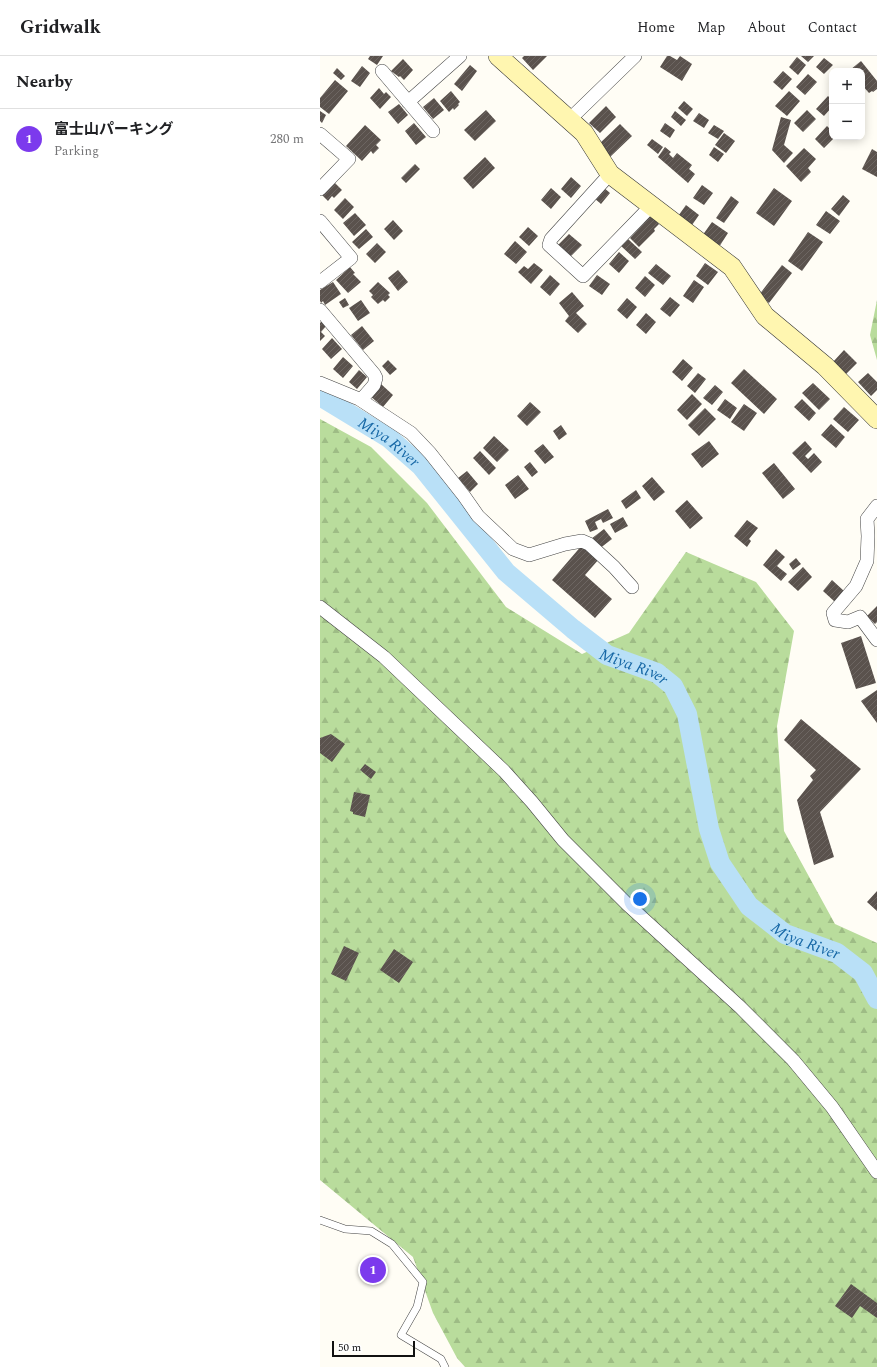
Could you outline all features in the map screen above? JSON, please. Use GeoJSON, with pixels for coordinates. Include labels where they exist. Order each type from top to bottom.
{"type":"FeatureCollection","features":[{"type":"Feature","properties":{"kind":"street"},"geometry":{"type":"LineString","coordinates":[[408,102],[460,56]]}},
{"type":"Feature","properties":{"kind":"street"},"geometry":{"type":"LineString","coordinates":[[498,56],[584,133],[610,174],[732,267],[765,316],[825,366],[877,419]]}},
{"type":"Feature","properties":{"kind":"street"},"geometry":{"type":"LineString","coordinates":[[569,120],[635,56]]}},
{"type":"Feature","properties":{"kind":"street"},"geometry":{"type":"LineString","coordinates":[[382,71],[433,131]]}},
{"type":"Feature","properties":{"kind":"street"},"geometry":{"type":"LineString","coordinates":[[320,134],[349,159],[320,189]]}},
{"type":"Feature","properties":{"kind":"street"},"geometry":{"type":"LineString","coordinates":[[610,174],[551,239],[549,245],[583,276],[652,205]]}},
{"type":"Feature","properties":{"kind":"street"},"geometry":{"type":"LineString","coordinates":[[320,221],[351,258],[320,282]]}},
{"type":"Feature","properties":{"kind":"street"},"geometry":{"type":"LineString","coordinates":[[320,310],[376,378],[374,385],[361,400]]}},
{"type":"Feature","properties":{"kind":"street"},"geometry":{"type":"LineString","coordinates":[[320,383],[361,400],[411,433],[430,453],[478,516],[513,549],[529,555],[565,544],[582,541],[589,544],[632,587]]}},
{"type":"Feature","properties":{"kind":"street"},"geometry":{"type":"LineString","coordinates":[[877,506],[867,519],[867,561],[856,586],[833,613],[835,620],[848,622],[860,617],[877,640]]}},
{"type":"Feature","properties":{"kind":"street"},"geometry":{"type":"LineString","coordinates":[[320,607],[384,657],[504,771],[563,840],[627,904],[740,1007],[793,1060],[832,1107],[877,1172]]}},
{"type":"Feature","properties":{"kind":"lane"},"geometry":{"type":"LineString","coordinates":[[320,1220],[345,1229],[371,1231],[392,1244],[405,1259],[423,1282],[417,1307],[401,1335],[441,1359],[445,1367]]}},
{"type":"Feature","properties":{"kind":"green space"},"geometry":{"type":"Polygon","coordinates":[[[877,300],[877,360],[870,335],[877,300]]]}},
{"type":"Feature","properties":{"kind":"green space"},"geometry":{"type":"Polygon","coordinates":[[[320,419],[371,447],[427,503],[506,607],[582,654],[629,633],[686,552],[756,582],[794,631],[777,726],[784,831],[835,924],[877,943],[877,1367],[465,1367],[457,1358],[433,1313],[413,1257],[320,1180],[320,419]]]}},
{"type":"Feature","properties":{"kind":"building"},"geometry":{"type":"Polygon","coordinates":[[[370,56],[383,56],[377,65],[368,59],[370,56]]]}},
{"type":"Feature","properties":{"kind":"building"},"geometry":{"type":"Polygon","coordinates":[[[524,56],[547,56],[533,70],[522,58],[524,56]]]}},
{"type":"Feature","properties":{"kind":"building"},"geometry":{"type":"Polygon","coordinates":[[[667,56],[677,60],[680,56],[692,64],[682,81],[660,67],[667,56]]]}},
{"type":"Feature","properties":{"kind":"building"},"geometry":{"type":"Polygon","coordinates":[[[801,56],[814,56],[808,62],[801,56]]]}},
{"type":"Feature","properties":{"kind":"building"},"geometry":{"type":"Polygon","coordinates":[[[797,57],[806,65],[798,75],[789,67],[797,57]]]}},
{"type":"Feature","properties":{"kind":"building"},"geometry":{"type":"Polygon","coordinates":[[[824,58],[833,65],[824,74],[816,67],[824,58]]]}},
{"type":"Feature","properties":{"kind":"building"},"geometry":{"type":"Polygon","coordinates":[[[403,59],[413,70],[404,80],[391,71],[403,59]]]}},
{"type":"Feature","properties":{"kind":"building"},"geometry":{"type":"Polygon","coordinates":[[[861,61],[877,81],[877,89],[869,93],[865,88],[865,68],[852,68],[861,61]]]}},
{"type":"Feature","properties":{"kind":"building"},"geometry":{"type":"Polygon","coordinates":[[[470,65],[477,71],[462,91],[454,84],[470,65]]]}},
{"type":"Feature","properties":{"kind":"building"},"geometry":{"type":"Polygon","coordinates":[[[362,66],[370,73],[360,87],[351,81],[362,66]]]}},
{"type":"Feature","properties":{"kind":"building"},"geometry":{"type":"Polygon","coordinates":[[[337,68],[345,76],[341,80],[333,73],[337,68]]]}},
{"type":"Feature","properties":{"kind":"building"},"geometry":{"type":"Polygon","coordinates":[[[783,71],[792,79],[782,90],[773,82],[783,71]]]}},
{"type":"Feature","properties":{"kind":"building"},"geometry":{"type":"Polygon","coordinates":[[[808,74],[817,82],[805,95],[796,87],[808,74]]]}},
{"type":"Feature","properties":{"kind":"building"},"geometry":{"type":"Polygon","coordinates":[[[335,80],[348,91],[329,114],[320,107],[320,98],[335,80]]]}},
{"type":"Feature","properties":{"kind":"building"},"geometry":{"type":"Polygon","coordinates":[[[379,88],[384,94],[386,92],[391,97],[380,109],[370,98],[379,88]]]}},
{"type":"Feature","properties":{"kind":"building"},"geometry":{"type":"Polygon","coordinates":[[[451,91],[460,102],[454,110],[453,108],[449,112],[440,101],[451,91]]]}},
{"type":"Feature","properties":{"kind":"building"},"geometry":{"type":"Polygon","coordinates":[[[789,91],[800,101],[787,116],[775,106],[789,91]]]}},
{"type":"Feature","properties":{"kind":"building"},"geometry":{"type":"Polygon","coordinates":[[[828,96],[829,97],[829,110],[824,116],[816,109],[828,96]]]}},
{"type":"Feature","properties":{"kind":"building"},"geometry":{"type":"Polygon","coordinates":[[[434,98],[444,110],[433,119],[423,107],[434,98]]]}},
{"type":"Feature","properties":{"kind":"building"},"geometry":{"type":"Polygon","coordinates":[[[684,101],[693,109],[687,116],[678,108],[684,101]]]}},
{"type":"Feature","properties":{"kind":"building"},"geometry":{"type":"Polygon","coordinates":[[[399,104],[408,115],[398,124],[388,112],[399,104]]]}},
{"type":"Feature","properties":{"kind":"building"},"geometry":{"type":"Polygon","coordinates":[[[606,106],[616,117],[600,133],[589,123],[606,106]]]}},
{"type":"Feature","properties":{"kind":"building"},"geometry":{"type":"Polygon","coordinates":[[[486,110],[496,121],[475,141],[464,130],[486,110]]]}},
{"type":"Feature","properties":{"kind":"building"},"geometry":{"type":"Polygon","coordinates":[[[807,110],[816,119],[803,132],[794,123],[807,110]]]}},
{"type":"Feature","properties":{"kind":"building"},"geometry":{"type":"Polygon","coordinates":[[[320,111],[326,115],[322,123],[320,121],[320,111]]]}},
{"type":"Feature","properties":{"kind":"building"},"geometry":{"type":"Polygon","coordinates":[[[675,111],[686,120],[681,126],[671,117],[675,111]]]}},
{"type":"Feature","properties":{"kind":"building"},"geometry":{"type":"Polygon","coordinates":[[[699,113],[709,120],[704,128],[693,121],[699,113]]]}},
{"type":"Feature","properties":{"kind":"building"},"geometry":{"type":"Polygon","coordinates":[[[781,117],[791,120],[784,145],[793,153],[784,163],[772,150],[781,117]]]}},
{"type":"Feature","properties":{"kind":"building"},"geometry":{"type":"Polygon","coordinates":[[[414,123],[426,137],[416,145],[405,131],[414,123]]]}},
{"type":"Feature","properties":{"kind":"building"},"geometry":{"type":"Polygon","coordinates":[[[665,123],[675,130],[670,138],[660,131],[665,123]]]}},
{"type":"Feature","properties":{"kind":"building"},"geometry":{"type":"Polygon","coordinates":[[[620,124],[632,136],[610,157],[598,145],[620,124]]]}},
{"type":"Feature","properties":{"kind":"building"},"geometry":{"type":"Polygon","coordinates":[[[365,125],[381,140],[376,145],[379,148],[373,154],[371,151],[362,161],[346,146],[365,125]]]}},
{"type":"Feature","properties":{"kind":"building"},"geometry":{"type":"Polygon","coordinates":[[[714,125],[724,131],[718,139],[708,133],[714,125]]]}},
{"type":"Feature","properties":{"kind":"building"},"geometry":{"type":"Polygon","coordinates":[[[827,126],[829,128],[829,140],[832,140],[824,148],[815,139],[827,126]]]}},
{"type":"Feature","properties":{"kind":"building"},"geometry":{"type":"Polygon","coordinates":[[[724,133],[735,141],[726,153],[715,145],[724,133]]]}},
{"type":"Feature","properties":{"kind":"building"},"geometry":{"type":"Polygon","coordinates":[[[652,139],[663,147],[658,154],[647,145],[652,139]]]}},
{"type":"Feature","properties":{"kind":"building"},"geometry":{"type":"Polygon","coordinates":[[[665,147],[671,152],[669,154],[673,158],[677,153],[692,165],[689,169],[695,174],[688,183],[658,157],[665,147]]]}},
{"type":"Feature","properties":{"kind":"building"},"geometry":{"type":"Polygon","coordinates":[[[714,147],[724,154],[718,162],[709,155],[714,147]]]}},
{"type":"Feature","properties":{"kind":"building"},"geometry":{"type":"Polygon","coordinates":[[[804,148],[816,159],[808,168],[811,172],[801,182],[786,166],[804,148]]]}},
{"type":"Feature","properties":{"kind":"building"},"geometry":{"type":"Polygon","coordinates":[[[872,149],[877,152],[877,177],[862,169],[872,149]]]}},
{"type":"Feature","properties":{"kind":"building"},"geometry":{"type":"Polygon","coordinates":[[[485,157],[495,168],[473,189],[463,178],[485,157]]]}},
{"type":"Feature","properties":{"kind":"building"},"geometry":{"type":"Polygon","coordinates":[[[415,164],[420,169],[406,183],[401,178],[415,164]]]}},
{"type":"Feature","properties":{"kind":"building"},"geometry":{"type":"Polygon","coordinates":[[[571,177],[581,186],[571,198],[561,189],[571,177]]]}},
{"type":"Feature","properties":{"kind":"building"},"geometry":{"type":"Polygon","coordinates":[[[335,183],[342,190],[334,198],[332,196],[328,201],[322,195],[335,183]]]}},
{"type":"Feature","properties":{"kind":"building"},"geometry":{"type":"Polygon","coordinates":[[[702,185],[713,193],[704,205],[693,198],[702,185]]]}},
{"type":"Feature","properties":{"kind":"building"},"geometry":{"type":"Polygon","coordinates":[[[603,187],[610,193],[601,204],[594,198],[603,187]]]}},
{"type":"Feature","properties":{"kind":"building"},"geometry":{"type":"Polygon","coordinates":[[[551,188],[561,197],[551,209],[541,200],[551,188]]]}},
{"type":"Feature","properties":{"kind":"building"},"geometry":{"type":"Polygon","coordinates":[[[774,188],[792,201],[774,226],[756,213],[774,188]]]}},
{"type":"Feature","properties":{"kind":"building"},"geometry":{"type":"Polygon","coordinates":[[[843,195],[850,201],[839,216],[831,209],[843,195]]]}},
{"type":"Feature","properties":{"kind":"building"},"geometry":{"type":"Polygon","coordinates":[[[731,196],[739,202],[724,223],[716,218],[731,196]]]}},
{"type":"Feature","properties":{"kind":"building"},"geometry":{"type":"Polygon","coordinates":[[[345,198],[354,207],[343,219],[334,210],[345,198]]]}},
{"type":"Feature","properties":{"kind":"building"},"geometry":{"type":"Polygon","coordinates":[[[686,205],[699,215],[690,228],[676,219],[686,205]]]}},
{"type":"Feature","properties":{"kind":"building"},"geometry":{"type":"Polygon","coordinates":[[[826,211],[840,221],[830,234],[816,225],[826,211]]]}},
{"type":"Feature","properties":{"kind":"building"},"geometry":{"type":"Polygon","coordinates":[[[355,213],[366,225],[354,236],[343,223],[355,213]]]}},
{"type":"Feature","properties":{"kind":"building"},"geometry":{"type":"Polygon","coordinates":[[[649,214],[659,224],[654,229],[655,231],[639,247],[630,238],[644,223],[642,222],[649,214]]]}},
{"type":"Feature","properties":{"kind":"building"},"geometry":{"type":"Polygon","coordinates":[[[393,220],[403,231],[394,240],[384,229],[393,220]]]}},
{"type":"Feature","properties":{"kind":"building"},"geometry":{"type":"Polygon","coordinates":[[[712,222],[728,233],[719,247],[702,236],[712,222]]]}},
{"type":"Feature","properties":{"kind":"building"},"geometry":{"type":"Polygon","coordinates":[[[528,227],[538,236],[529,246],[519,237],[528,227]]]}},
{"type":"Feature","properties":{"kind":"building"},"geometry":{"type":"Polygon","coordinates":[[[366,229],[373,237],[359,249],[352,242],[366,229]]]}},
{"type":"Feature","properties":{"kind":"building"},"geometry":{"type":"Polygon","coordinates":[[[808,232],[823,242],[802,271],[788,261],[808,232]]]}},
{"type":"Feature","properties":{"kind":"building"},"geometry":{"type":"Polygon","coordinates":[[[569,234],[582,245],[569,258],[557,246],[569,234]]]}},
{"type":"Feature","properties":{"kind":"building"},"geometry":{"type":"Polygon","coordinates":[[[628,239],[642,252],[635,259],[621,246],[628,239]]]}},
{"type":"Feature","properties":{"kind":"building"},"geometry":{"type":"Polygon","coordinates":[[[515,241],[527,252],[516,264],[504,254],[515,241]]]}},
{"type":"Feature","properties":{"kind":"building"},"geometry":{"type":"Polygon","coordinates":[[[377,243],[386,252],[375,263],[366,254],[377,243]]]}},
{"type":"Feature","properties":{"kind":"building"},"geometry":{"type":"Polygon","coordinates":[[[619,252],[629,261],[619,273],[609,264],[619,252]]]}},
{"type":"Feature","properties":{"kind":"building"},"geometry":{"type":"Polygon","coordinates":[[[534,263],[543,270],[531,284],[518,272],[524,266],[528,269],[534,263]]]}},
{"type":"Feature","properties":{"kind":"building"},"geometry":{"type":"Polygon","coordinates":[[[705,263],[718,272],[708,285],[696,276],[705,263]]]}},
{"type":"Feature","properties":{"kind":"building"},"geometry":{"type":"Polygon","coordinates":[[[656,264],[671,276],[663,285],[648,273],[656,264]]]}},
{"type":"Feature","properties":{"kind":"building"},"geometry":{"type":"Polygon","coordinates":[[[782,265],[792,273],[769,303],[759,295],[782,265]]]}},
{"type":"Feature","properties":{"kind":"building"},"geometry":{"type":"Polygon","coordinates":[[[350,267],[355,273],[353,274],[361,282],[348,293],[336,280],[350,267]]]}},
{"type":"Feature","properties":{"kind":"building"},"geometry":{"type":"Polygon","coordinates":[[[398,270],[408,282],[398,291],[388,278],[398,270]]]}},
{"type":"Feature","properties":{"kind":"building"},"geometry":{"type":"Polygon","coordinates":[[[550,275],[560,284],[550,296],[540,287],[550,275]]]}},
{"type":"Feature","properties":{"kind":"building"},"geometry":{"type":"Polygon","coordinates":[[[597,275],[610,284],[602,295],[589,286],[597,275]]]}},
{"type":"Feature","properties":{"kind":"building"},"geometry":{"type":"Polygon","coordinates":[[[645,276],[655,285],[645,297],[635,288],[645,276]]]}},
{"type":"Feature","properties":{"kind":"building"},"geometry":{"type":"Polygon","coordinates":[[[694,280],[704,287],[693,303],[683,296],[694,280]]]}},
{"type":"Feature","properties":{"kind":"building"},"geometry":{"type":"Polygon","coordinates":[[[333,282],[341,294],[325,305],[323,301],[321,303],[320,301],[320,290],[333,282]]]}},
{"type":"Feature","properties":{"kind":"building"},"geometry":{"type":"Polygon","coordinates":[[[378,282],[390,293],[388,295],[390,297],[385,302],[383,300],[378,304],[371,297],[373,295],[369,291],[378,282]]]}},
{"type":"Feature","properties":{"kind":"building"},"geometry":{"type":"Polygon","coordinates":[[[572,292],[584,306],[576,313],[587,324],[578,333],[565,321],[569,316],[559,303],[572,292]]]}},
{"type":"Feature","properties":{"kind":"building"},"geometry":{"type":"Polygon","coordinates":[[[670,297],[680,305],[670,317],[660,309],[670,297]]]}},
{"type":"Feature","properties":{"kind":"building"},"geometry":{"type":"Polygon","coordinates":[[[345,298],[349,305],[343,308],[339,302],[345,298]]]}},
{"type":"Feature","properties":{"kind":"building"},"geometry":{"type":"Polygon","coordinates":[[[627,298],[637,307],[627,319],[617,310],[627,298]]]}},
{"type":"Feature","properties":{"kind":"building"},"geometry":{"type":"Polygon","coordinates":[[[361,300],[370,313],[358,321],[349,308],[361,300]]]}},
{"type":"Feature","properties":{"kind":"building"},"geometry":{"type":"Polygon","coordinates":[[[646,313],[656,322],[646,334],[636,325],[646,313]]]}},
{"type":"Feature","properties":{"kind":"building"},"geometry":{"type":"Polygon","coordinates":[[[322,321],[327,325],[321,332],[325,336],[320,341],[320,323],[322,321]]]}},
{"type":"Feature","properties":{"kind":"building"},"geometry":{"type":"Polygon","coordinates":[[[362,326],[374,341],[363,350],[351,335],[362,326]]]}},
{"type":"Feature","properties":{"kind":"building"},"geometry":{"type":"Polygon","coordinates":[[[332,338],[342,349],[331,359],[322,349],[332,338]]]}},
{"type":"Feature","properties":{"kind":"building"},"geometry":{"type":"Polygon","coordinates":[[[844,350],[857,363],[846,374],[833,362],[844,350]]]}},
{"type":"Feature","properties":{"kind":"building"},"geometry":{"type":"Polygon","coordinates":[[[343,357],[353,366],[343,378],[333,369],[343,357]]]}},
{"type":"Feature","properties":{"kind":"building"},"geometry":{"type":"Polygon","coordinates":[[[683,359],[693,368],[682,381],[672,372],[683,359]]]}},
{"type":"Feature","properties":{"kind":"building"},"geometry":{"type":"Polygon","coordinates":[[[388,360],[397,369],[390,375],[382,366],[388,360]]]}},
{"type":"Feature","properties":{"kind":"building"},"geometry":{"type":"Polygon","coordinates":[[[744,369],[777,399],[764,414],[731,383],[744,369]]]}},
{"type":"Feature","properties":{"kind":"building"},"geometry":{"type":"Polygon","coordinates":[[[359,370],[367,377],[357,389],[349,382],[359,370]]]}},
{"type":"Feature","properties":{"kind":"building"},"geometry":{"type":"Polygon","coordinates":[[[698,373],[706,379],[695,393],[687,386],[698,373]]]}},
{"type":"Feature","properties":{"kind":"building"},"geometry":{"type":"Polygon","coordinates":[[[868,373],[877,382],[877,390],[871,396],[858,382],[868,373]]]}},
{"type":"Feature","properties":{"kind":"building"},"geometry":{"type":"Polygon","coordinates":[[[813,383],[830,399],[819,410],[802,393],[813,383]]]}},
{"type":"Feature","properties":{"kind":"building"},"geometry":{"type":"Polygon","coordinates":[[[381,384],[393,395],[383,407],[370,396],[381,384]]]}},
{"type":"Feature","properties":{"kind":"building"},"geometry":{"type":"Polygon","coordinates":[[[715,385],[723,392],[712,405],[703,398],[715,385]]]}},
{"type":"Feature","properties":{"kind":"building"},"geometry":{"type":"Polygon","coordinates":[[[692,394],[702,404],[687,420],[677,410],[692,394]]]}},
{"type":"Feature","properties":{"kind":"building"},"geometry":{"type":"Polygon","coordinates":[[[725,399],[737,408],[730,419],[717,410],[725,399]]]}},
{"type":"Feature","properties":{"kind":"building"},"geometry":{"type":"Polygon","coordinates":[[[802,399],[816,413],[809,421],[794,407],[802,399]]]}},
{"type":"Feature","properties":{"kind":"building"},"geometry":{"type":"Polygon","coordinates":[[[530,402],[541,412],[527,426],[517,416],[530,402]]]}},
{"type":"Feature","properties":{"kind":"building"},"geometry":{"type":"Polygon","coordinates":[[[744,404],[757,413],[744,431],[731,422],[744,404]]]}},
{"type":"Feature","properties":{"kind":"building"},"geometry":{"type":"Polygon","coordinates":[[[844,407],[859,420],[848,432],[833,419],[844,407]]]}},
{"type":"Feature","properties":{"kind":"building"},"geometry":{"type":"Polygon","coordinates":[[[705,408],[716,419],[699,436],[688,425],[705,408]]]}},
{"type":"Feature","properties":{"kind":"building"},"geometry":{"type":"Polygon","coordinates":[[[831,424],[845,437],[836,448],[821,435],[831,424]]]}},
{"type":"Feature","properties":{"kind":"building"},"geometry":{"type":"Polygon","coordinates":[[[561,425],[567,434],[559,440],[553,431],[561,425]]]}},
{"type":"Feature","properties":{"kind":"building"},"geometry":{"type":"Polygon","coordinates":[[[494,436],[509,450],[497,462],[483,448],[494,436]]]}},
{"type":"Feature","properties":{"kind":"building"},"geometry":{"type":"Polygon","coordinates":[[[709,441],[719,454],[702,468],[691,454],[709,441]]]}},
{"type":"Feature","properties":{"kind":"building"},"geometry":{"type":"Polygon","coordinates":[[[805,441],[812,449],[805,456],[808,459],[814,453],[822,462],[811,473],[792,453],[805,441]]]}},
{"type":"Feature","properties":{"kind":"building"},"geometry":{"type":"Polygon","coordinates":[[[543,444],[554,457],[545,464],[534,451],[543,444]]]}},
{"type":"Feature","properties":{"kind":"building"},"geometry":{"type":"Polygon","coordinates":[[[480,451],[496,468],[489,475],[473,458],[480,451]]]}},
{"type":"Feature","properties":{"kind":"building"},"geometry":{"type":"Polygon","coordinates":[[[530,462],[538,472],[532,477],[524,467],[530,462]]]}},
{"type":"Feature","properties":{"kind":"building"},"geometry":{"type":"Polygon","coordinates":[[[774,463],[795,489],[783,499],[762,473],[774,463]]]}},
{"type":"Feature","properties":{"kind":"building"},"geometry":{"type":"Polygon","coordinates":[[[467,471],[478,484],[470,492],[458,478],[467,471]]]}},
{"type":"Feature","properties":{"kind":"building"},"geometry":{"type":"Polygon","coordinates":[[[518,475],[529,489],[515,499],[505,485],[518,475]]]}},
{"type":"Feature","properties":{"kind":"building"},"geometry":{"type":"Polygon","coordinates":[[[652,477],[665,492],[654,501],[642,486],[652,477]]]}},
{"type":"Feature","properties":{"kind":"building"},"geometry":{"type":"Polygon","coordinates":[[[636,490],[641,498],[626,509],[621,501],[636,490]]]}},
{"type":"Feature","properties":{"kind":"building"},"geometry":{"type":"Polygon","coordinates":[[[687,500],[703,518],[690,529],[675,511],[687,500]]]}},
{"type":"Feature","properties":{"kind":"building"},"geometry":{"type":"Polygon","coordinates":[[[608,509],[613,518],[603,523],[601,519],[595,522],[598,529],[590,532],[585,521],[608,509]]]}},
{"type":"Feature","properties":{"kind":"building"},"geometry":{"type":"Polygon","coordinates":[[[623,517],[628,526],[615,533],[610,524],[623,517]]]}},
{"type":"Feature","properties":{"kind":"building"},"geometry":{"type":"Polygon","coordinates":[[[747,520],[758,528],[749,539],[751,541],[747,547],[734,536],[747,520]]]}},
{"type":"Feature","properties":{"kind":"building"},"geometry":{"type":"Polygon","coordinates":[[[604,529],[612,539],[599,549],[591,539],[604,529]]]}},
{"type":"Feature","properties":{"kind":"building"},"geometry":{"type":"Polygon","coordinates":[[[583,544],[599,559],[585,575],[612,599],[595,618],[552,580],[583,544]]]}},
{"type":"Feature","properties":{"kind":"building"},"geometry":{"type":"Polygon","coordinates":[[[776,549],[785,557],[777,566],[787,574],[781,581],[763,565],[776,549]]]}},
{"type":"Feature","properties":{"kind":"building"},"geometry":{"type":"Polygon","coordinates":[[[796,558],[801,564],[793,570],[789,564],[796,558]]]}},
{"type":"Feature","properties":{"kind":"building"},"geometry":{"type":"Polygon","coordinates":[[[803,567],[812,577],[798,591],[788,582],[803,567]]]}},
{"type":"Feature","properties":{"kind":"building"},"geometry":{"type":"Polygon","coordinates":[[[832,580],[844,591],[835,602],[823,591],[832,580]]]}},
{"type":"Feature","properties":{"kind":"building"},"geometry":{"type":"Polygon","coordinates":[[[877,606],[877,622],[875,624],[867,616],[877,606]]]}},
{"type":"Feature","properties":{"kind":"building"},"geometry":{"type":"Polygon","coordinates":[[[861,636],[876,683],[856,689],[841,643],[861,636]]]}},
{"type":"Feature","properties":{"kind":"building"},"geometry":{"type":"Polygon","coordinates":[[[877,690],[877,723],[861,701],[877,690]]]}},
{"type":"Feature","properties":{"kind":"building"},"geometry":{"type":"Polygon","coordinates":[[[801,719],[861,769],[820,812],[834,857],[814,865],[797,800],[813,780],[810,776],[816,770],[784,740],[801,719]]]}},
{"type":"Feature","properties":{"kind":"building"},"geometry":{"type":"Polygon","coordinates":[[[331,734],[345,744],[332,762],[320,753],[320,738],[331,734]]]}},
{"type":"Feature","properties":{"kind":"building"},"geometry":{"type":"Polygon","coordinates":[[[365,764],[376,772],[371,779],[360,770],[365,764]]]}},
{"type":"Feature","properties":{"kind":"building"},"geometry":{"type":"Polygon","coordinates":[[[354,792],[370,795],[365,817],[353,814],[353,812],[350,811],[354,792]]]}},
{"type":"Feature","properties":{"kind":"building"},"geometry":{"type":"Polygon","coordinates":[[[877,891],[877,911],[867,902],[877,891]]]}},
{"type":"Feature","properties":{"kind":"building"},"geometry":{"type":"Polygon","coordinates":[[[344,946],[359,953],[346,981],[331,974],[344,946]]]}},
{"type":"Feature","properties":{"kind":"building"},"geometry":{"type":"Polygon","coordinates":[[[394,949],[413,962],[399,983],[380,970],[394,949]]]}},
{"type":"Feature","properties":{"kind":"building"},"geometry":{"type":"Polygon","coordinates":[[[851,1284],[877,1303],[877,1318],[860,1306],[852,1318],[835,1306],[851,1284]]]}},
{"type":"Feature","properties":{"kind":"waterway","name":"Miya River"},"geometry":{"type":"LineString","coordinates":[[320,396],[389,438],[421,466],[506,572],[573,629],[607,655],[657,673],[673,686],[687,714],[709,829],[720,863],[749,906],[785,934],[837,953],[863,973],[877,999]]}},
{"type":"Feature","properties":{"kind":"place","name":"富士山パーキング"},"geometry":{"type":"Point","coordinates":[373,1270]}}]}
